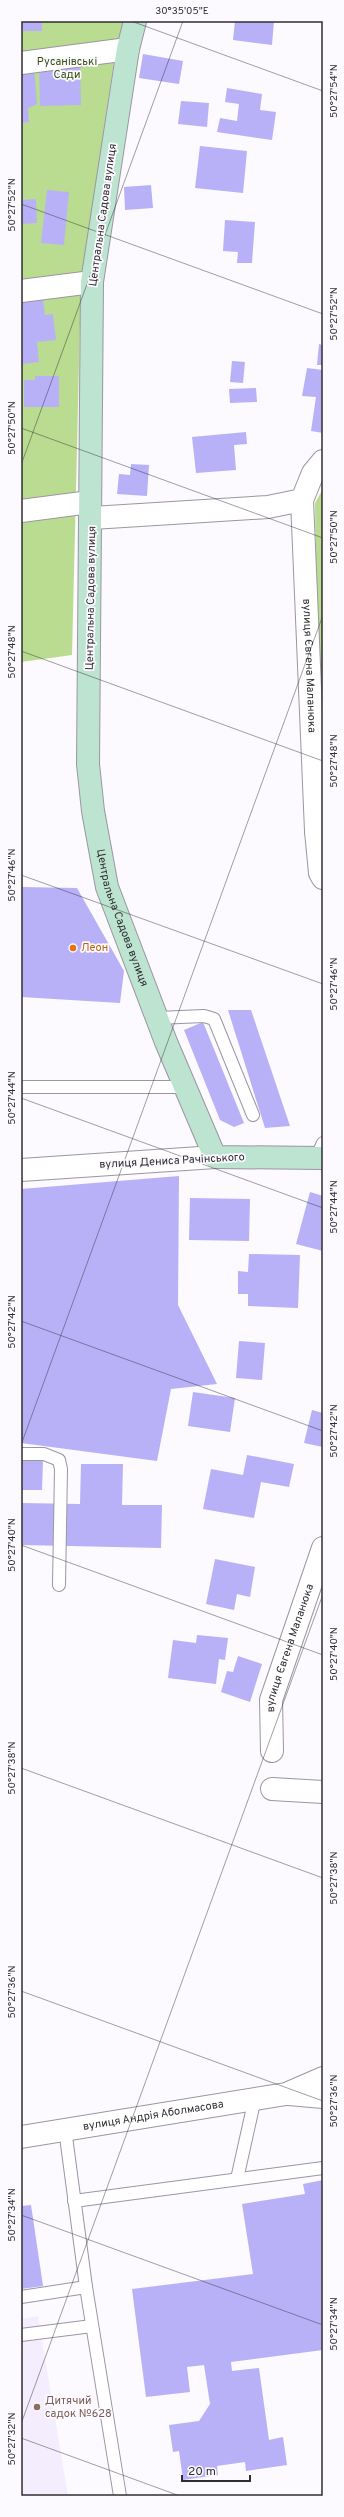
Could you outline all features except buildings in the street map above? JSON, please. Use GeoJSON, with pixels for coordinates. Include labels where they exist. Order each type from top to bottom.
{"type":"FeatureCollection","features":[{"type":"Feature","properties":{"kind":"main road","name":"Центральна Садова вулиця"},"geometry":{"type":"LineString","coordinates":[[135,21],[128,49],[92,282],[88,764],[93,811],[107,887],[156,1018],[215,1157]]}},
{"type":"Feature","properties":{"kind":"main road","name":"вулиця Дениса Рачінського"},"geometry":{"type":"LineString","coordinates":[[215,1157],[321,1153]]}},
{"type":"Feature","properties":{"kind":"street"},"geometry":{"type":"LineString","coordinates":[[21,63],[128,49]]}},
{"type":"Feature","properties":{"kind":"street"},"geometry":{"type":"LineString","coordinates":[[21,291],[92,282]]}},
{"type":"Feature","properties":{"kind":"street","name":"вулиця Євгена Маланюка"},"geometry":{"type":"LineString","coordinates":[[323,461],[313,473],[302,500],[316,830],[320,873],[323,878]]}},
{"type":"Feature","properties":{"kind":"street"},"geometry":{"type":"LineString","coordinates":[[21,511],[268,507],[302,500]]}},
{"type":"Feature","properties":{"kind":"street","name":"вулиця Євгена Маланюка"},"geometry":{"type":"LineString","coordinates":[[316,830],[323,804]]}},
{"type":"Feature","properties":{"kind":"street","name":"вулиця Дениса Рачінського"},"geometry":{"type":"LineString","coordinates":[[21,1170],[215,1157]]}},
{"type":"Feature","properties":{"kind":"street","name":"вулиця Євгена Маланюка"},"geometry":{"type":"LineString","coordinates":[[272,1751],[271,1700],[323,1548]]}},
{"type":"Feature","properties":{"kind":"street"},"geometry":{"type":"LineString","coordinates":[[272,1789],[323,1792]]}},
{"type":"Feature","properties":{"kind":"street","name":"вулиця Андрія Аболмасова"},"geometry":{"type":"LineString","coordinates":[[286,2094],[323,2078]]}},
{"type":"Feature","properties":{"kind":"street","name":"вулиця Андрія Аболмасова"},"geometry":{"type":"LineString","coordinates":[[21,2137],[286,2094],[323,2097]]}},
{"type":"Feature","properties":{"kind":"lane"},"geometry":{"type":"LineString","coordinates":[[156,1018],[204,1016],[214,1019],[253,1115]]}},
{"type":"Feature","properties":{"kind":"lane"},"geometry":{"type":"LineString","coordinates":[[21,1087],[185,1087]]}},
{"type":"Feature","properties":{"kind":"lane"},"geometry":{"type":"LineString","coordinates":[[21,1454],[44,1454],[59,1460],[61,1469],[59,1585]]}},
{"type":"Feature","properties":{"kind":"lane"},"geometry":{"type":"LineString","coordinates":[[237,2179],[256,2098]]}},
{"type":"Feature","properties":{"kind":"lane"},"geometry":{"type":"LineString","coordinates":[[64,2130],[86,2287],[120,2496]]}},
{"type":"Feature","properties":{"kind":"lane"},"geometry":{"type":"LineString","coordinates":[[74,2201],[323,2168]]}},
{"type":"Feature","properties":{"kind":"lane"},"geometry":{"type":"LineString","coordinates":[[21,2297],[86,2287]]}},
{"type":"Feature","properties":{"kind":"lane"},"geometry":{"type":"LineString","coordinates":[[21,2335],[92,2326]]}},
{"type":"Feature","properties":{"kind":"shaded area","name":"Дитячий садок №628"},"geometry":{"type":"Polygon","coordinates":[[[38,2316],[68,2496],[21,2496],[21,2319],[38,2316]]]}},
{"type":"Feature","properties":{"kind":"green space","name":"Русанівські Сади"},"geometry":{"type":"Polygon","coordinates":[[[21,21],[124,21],[115,55],[81,282],[72,655],[21,662],[21,21]]]}},
{"type":"Feature","properties":{"kind":"green space"},"geometry":{"type":"Polygon","coordinates":[[[323,489],[323,761],[319,778],[315,503],[323,489]]]}},
{"type":"Feature","properties":{"kind":"place","name":"Леон"},"geometry":{"type":"Point","coordinates":[73,948]}},
{"type":"Feature","properties":{"kind":"place","name":"Дитячий садок №628"},"geometry":{"type":"Point","coordinates":[37,2407]}}]}
